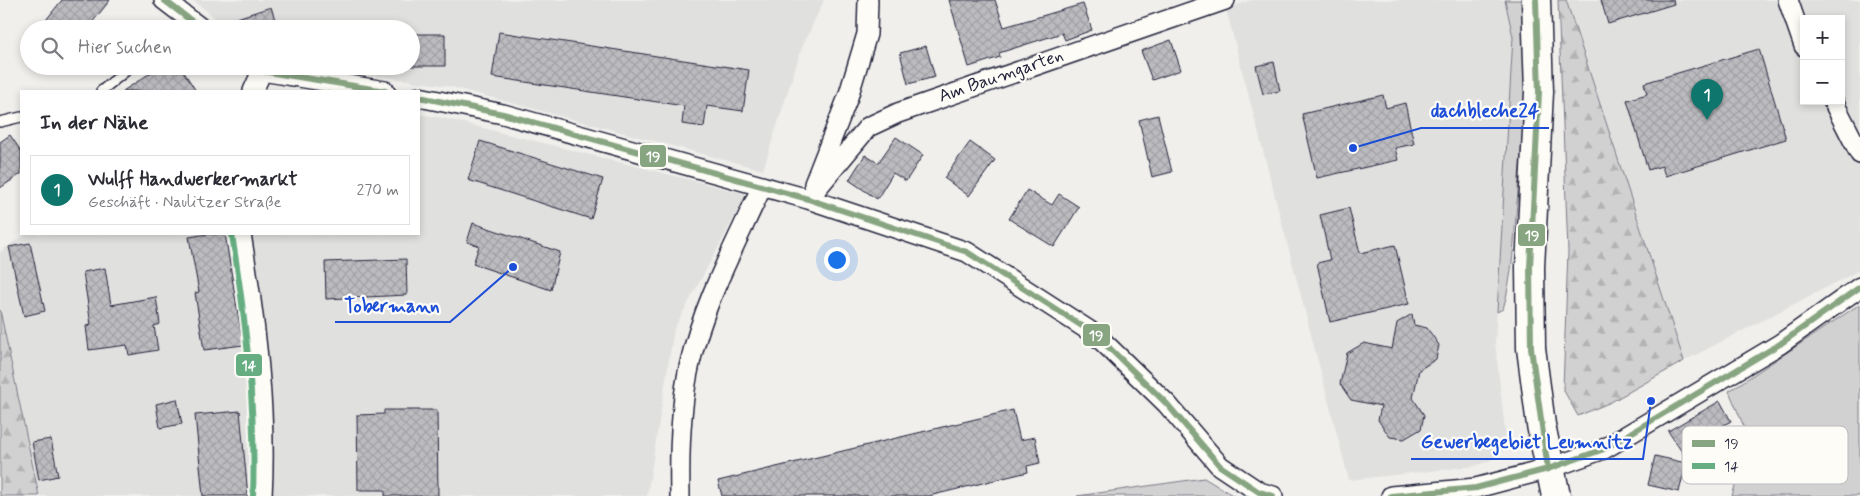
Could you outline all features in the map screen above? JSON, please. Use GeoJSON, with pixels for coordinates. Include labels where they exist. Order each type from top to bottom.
{"type":"FeatureCollection","features":[{"type":"Feature","properties":{"kind":"main road"},"geometry":{"type":"LineString","coordinates":[[1536,0],[1539,92],[1530,267],[1531,348],[1548,469],[1556,496]]}},
{"type":"Feature","properties":{"kind":"street"},"geometry":{"type":"LineString","coordinates":[[164,0],[184,20]]}},
{"type":"Feature","properties":{"kind":"street"},"geometry":{"type":"LineString","coordinates":[[808,199],[848,97],[867,34],[868,0]]}},
{"type":"Feature","properties":{"kind":"street","name":"Am Baumgarten"},"geometry":{"type":"LineString","coordinates":[[808,199],[868,127],[898,112],[1225,0]]}},
{"type":"Feature","properties":{"kind":"street"},"geometry":{"type":"LineString","coordinates":[[1788,0],[1800,34]]}},
{"type":"Feature","properties":{"kind":"street"},"geometry":{"type":"LineString","coordinates":[[253,90],[257,75]]}},
{"type":"Feature","properties":{"kind":"street"},"geometry":{"type":"LineString","coordinates":[[293,75],[379,90]]}},
{"type":"Feature","properties":{"kind":"street"},"geometry":{"type":"LineString","coordinates":[[420,97],[503,114],[808,199],[967,252],[1096,335],[1167,404],[1220,466],[1259,492],[1273,496]]}},
{"type":"Feature","properties":{"kind":"street"},"geometry":{"type":"LineString","coordinates":[[1835,105],[1860,154]]}},
{"type":"Feature","properties":{"kind":"street"},"geometry":{"type":"LineString","coordinates":[[680,496],[681,429],[690,364],[707,309],[762,186]]}},
{"type":"Feature","properties":{"kind":"street"},"geometry":{"type":"LineString","coordinates":[[241,235],[258,355],[263,474],[262,496]]}},
{"type":"Feature","properties":{"kind":"street"},"geometry":{"type":"LineString","coordinates":[[1391,496],[1476,488],[1548,469],[1604,449],[1780,344],[1860,287]]}},
{"type":"Feature","properties":{"kind":"lane"},"geometry":{"type":"LineString","coordinates":[[102,90],[121,75]]}},
{"type":"Feature","properties":{"kind":"lane"},"geometry":{"type":"LineString","coordinates":[[0,122],[20,117]]}},
{"type":"Feature","properties":{"kind":"shaded area"},"geometry":{"type":"Polygon","coordinates":[[[193,0],[824,0],[801,50],[763,170],[448,86],[370,75],[420,75],[420,20],[218,20],[193,0]]]}},
{"type":"Feature","properties":{"kind":"shaded area"},"geometry":{"type":"Polygon","coordinates":[[[1251,0],[1505,0],[1513,37],[1495,342],[1506,439],[1503,451],[1491,460],[1475,466],[1349,480],[1226,9],[1251,0]]]}},
{"type":"Feature","properties":{"kind":"shaded area"},"geometry":{"type":"Polygon","coordinates":[[[1566,0],[1860,0],[1860,270],[1684,361],[1566,0]]]}},
{"type":"Feature","properties":{"kind":"shaded area"},"geometry":{"type":"Polygon","coordinates":[[[420,114],[443,118],[747,194],[674,329],[647,496],[39,496],[0,310],[0,252],[24,235],[420,235],[420,114]]]}},
{"type":"Feature","properties":{"kind":"green space"},"geometry":{"type":"Polygon","coordinates":[[[1505,0],[1525,0],[1527,51],[1523,127],[1511,270],[1503,309],[1497,312],[1513,37],[1505,0]]]}},
{"type":"Feature","properties":{"kind":"green space"},"geometry":{"type":"Polygon","coordinates":[[[1558,0],[1566,0],[1684,361],[1611,402],[1578,416],[1563,389],[1568,251],[1558,0]]]}},
{"type":"Feature","properties":{"kind":"green space"},"geometry":{"type":"Polygon","coordinates":[[[1860,304],[1860,496],[1732,496],[1736,484],[1848,484],[1848,426],[1744,426],[1729,391],[1860,304]]]}},
{"type":"Feature","properties":{"kind":"green space"},"geometry":{"type":"Polygon","coordinates":[[[0,310],[39,496],[0,496],[0,310]]]}},
{"type":"Feature","properties":{"kind":"green space"},"geometry":{"type":"Polygon","coordinates":[[[1204,478],[1234,496],[1077,496],[1204,478]]]}},
{"type":"Feature","properties":{"kind":"building"},"geometry":{"type":"Polygon","coordinates":[[[62,0],[110,0],[94,20],[46,20],[62,0]]]}},
{"type":"Feature","properties":{"kind":"building"},"geometry":{"type":"Polygon","coordinates":[[[949,0],[995,0],[1004,27],[1083,4],[1092,30],[1065,40],[1062,33],[999,53],[1000,57],[969,67],[949,0]]]}},
{"type":"Feature","properties":{"kind":"building"},"geometry":{"type":"Polygon","coordinates":[[[1601,0],[1673,0],[1674,4],[1608,24],[1601,0]]]}},
{"type":"Feature","properties":{"kind":"building"},"geometry":{"type":"Polygon","coordinates":[[[271,7],[275,20],[231,20],[271,7]]]}},
{"type":"Feature","properties":{"kind":"building"},"geometry":{"type":"Polygon","coordinates":[[[499,32],[749,70],[743,111],[707,106],[704,127],[682,124],[684,106],[492,77],[499,32]]]}},
{"type":"Feature","properties":{"kind":"building"},"geometry":{"type":"Polygon","coordinates":[[[420,34],[445,34],[445,66],[420,66],[420,34]]]}},
{"type":"Feature","properties":{"kind":"building"},"geometry":{"type":"Polygon","coordinates":[[[1171,40],[1181,70],[1152,80],[1141,51],[1171,40]]]}},
{"type":"Feature","properties":{"kind":"building"},"geometry":{"type":"Polygon","coordinates":[[[926,46],[935,77],[908,84],[900,53],[926,46]]]}},
{"type":"Feature","properties":{"kind":"building"},"geometry":{"type":"Polygon","coordinates":[[[1759,49],[1786,139],[1665,176],[1662,166],[1648,170],[1627,100],[1647,94],[1644,83],[1759,49]]]}},
{"type":"Feature","properties":{"kind":"building"},"geometry":{"type":"Polygon","coordinates":[[[1274,62],[1280,91],[1263,94],[1256,66],[1274,62]]]}},
{"type":"Feature","properties":{"kind":"building"},"geometry":{"type":"Polygon","coordinates":[[[147,75],[186,75],[195,90],[125,90],[147,75]]]}},
{"type":"Feature","properties":{"kind":"building"},"geometry":{"type":"Polygon","coordinates":[[[1383,95],[1386,108],[1405,103],[1414,144],[1395,148],[1398,160],[1317,178],[1302,114],[1383,95]]]}},
{"type":"Feature","properties":{"kind":"building"},"geometry":{"type":"Polygon","coordinates":[[[1158,115],[1172,172],[1152,177],[1139,120],[1158,115]]]}},
{"type":"Feature","properties":{"kind":"building"},"geometry":{"type":"Polygon","coordinates":[[[10,135],[20,150],[20,175],[0,188],[0,142],[10,135]]]}},
{"type":"Feature","properties":{"kind":"building"},"geometry":{"type":"Polygon","coordinates":[[[896,137],[923,155],[906,181],[893,173],[877,199],[849,180],[865,155],[878,163],[896,137]]]}},
{"type":"Feature","properties":{"kind":"building"},"geometry":{"type":"Polygon","coordinates":[[[480,141],[603,179],[591,219],[468,180],[480,141]]]}},
{"type":"Feature","properties":{"kind":"building"},"geometry":{"type":"Polygon","coordinates":[[[970,142],[995,160],[969,196],[944,178],[970,142]]]}},
{"type":"Feature","properties":{"kind":"building"},"geometry":{"type":"Polygon","coordinates":[[[1027,190],[1052,205],[1059,194],[1079,207],[1054,247],[1009,219],[1027,190]]]}},
{"type":"Feature","properties":{"kind":"building"},"geometry":{"type":"Polygon","coordinates":[[[1349,208],[1360,253],[1395,245],[1409,304],[1330,322],[1317,263],[1330,260],[1320,215],[1349,208]]]}},
{"type":"Feature","properties":{"kind":"building"},"geometry":{"type":"Polygon","coordinates":[[[473,223],[560,252],[551,290],[473,264],[479,246],[467,242],[473,223]]]}},
{"type":"Feature","properties":{"kind":"building"},"geometry":{"type":"Polygon","coordinates":[[[225,235],[243,345],[204,350],[195,293],[199,292],[189,237],[225,235]]]}},
{"type":"Feature","properties":{"kind":"building"},"geometry":{"type":"Polygon","coordinates":[[[30,243],[45,311],[24,316],[9,247],[30,243]]]}},
{"type":"Feature","properties":{"kind":"building"},"geometry":{"type":"Polygon","coordinates":[[[406,259],[407,295],[326,299],[325,262],[406,259]]]}},
{"type":"Feature","properties":{"kind":"building"},"geometry":{"type":"Polygon","coordinates":[[[105,268],[111,305],[156,297],[160,324],[154,326],[158,350],[129,355],[127,345],[89,350],[86,326],[91,325],[83,272],[105,268]]]}},
{"type":"Feature","properties":{"kind":"building"},"geometry":{"type":"Polygon","coordinates":[[[1412,314],[1414,325],[1427,328],[1439,345],[1436,359],[1419,370],[1413,398],[1424,415],[1421,429],[1404,439],[1390,437],[1378,420],[1381,406],[1351,400],[1340,384],[1347,353],[1364,343],[1392,349],[1397,323],[1412,314]]]}},
{"type":"Feature","properties":{"kind":"building"},"geometry":{"type":"Polygon","coordinates":[[[177,399],[182,424],[160,428],[156,404],[177,399]]]}},
{"type":"Feature","properties":{"kind":"building"},"geometry":{"type":"Polygon","coordinates":[[[1720,401],[1731,421],[1722,426],[1682,426],[1682,452],[1668,431],[1720,401]]]}},
{"type":"Feature","properties":{"kind":"building"},"geometry":{"type":"Polygon","coordinates":[[[384,410],[437,410],[438,496],[385,496],[385,490],[358,490],[357,415],[384,414],[384,410]]]}},
{"type":"Feature","properties":{"kind":"building"},"geometry":{"type":"Polygon","coordinates":[[[1013,410],[1020,440],[1035,437],[1040,463],[1027,466],[1028,472],[929,496],[722,496],[718,481],[1013,410]]]}},
{"type":"Feature","properties":{"kind":"building"},"geometry":{"type":"Polygon","coordinates":[[[240,411],[248,496],[203,496],[195,415],[240,411]]]}},
{"type":"Feature","properties":{"kind":"building"},"geometry":{"type":"Polygon","coordinates":[[[51,439],[58,476],[39,480],[32,442],[51,439]]]}},
{"type":"Feature","properties":{"kind":"building"},"geometry":{"type":"Polygon","coordinates":[[[1655,456],[1682,462],[1682,480],[1679,492],[1648,485],[1655,456]]]}},
{"type":"Feature","properties":{"kind":"transit line","name":"19"},"geometry":{"type":"LineString","coordinates":[[164,0],[190,20]]}},
{"type":"Feature","properties":{"kind":"transit line","name":"19"},"geometry":{"type":"LineString","coordinates":[[1536,0],[1539,92],[1530,267],[1531,348],[1548,469]]}},
{"type":"Feature","properties":{"kind":"transit line","name":"19"},"geometry":{"type":"LineString","coordinates":[[287,75],[379,90]]}},
{"type":"Feature","properties":{"kind":"transit line","name":"19"},"geometry":{"type":"LineString","coordinates":[[420,97],[503,114],[808,199],[967,252],[1096,335],[1167,404],[1220,466],[1259,492],[1273,496]]}},
{"type":"Feature","properties":{"kind":"transit line","name":"14"},"geometry":{"type":"LineString","coordinates":[[232,235],[249,365],[253,430],[253,496]]}},
{"type":"Feature","properties":{"kind":"transit line","name":"19"},"geometry":{"type":"LineString","coordinates":[[1391,496],[1476,488],[1548,469],[1604,449],[1780,344],[1860,287]]}},
{"type":"Feature","properties":{"kind":"place","name":"Wulff Handwerkermarkt"},"geometry":{"type":"Point","coordinates":[1707,120]}},
{"type":"Feature","properties":{"kind":"place","name":"dachbleche24"},"geometry":{"type":"Point","coordinates":[1353,148]}},
{"type":"Feature","properties":{"kind":"place","name":"Tobermann"},"geometry":{"type":"Point","coordinates":[513,267]}},
{"type":"Feature","properties":{"kind":"place","name":"Gewerbegebiet Leumnitz"},"geometry":{"type":"Point","coordinates":[1651,401]}}]}
